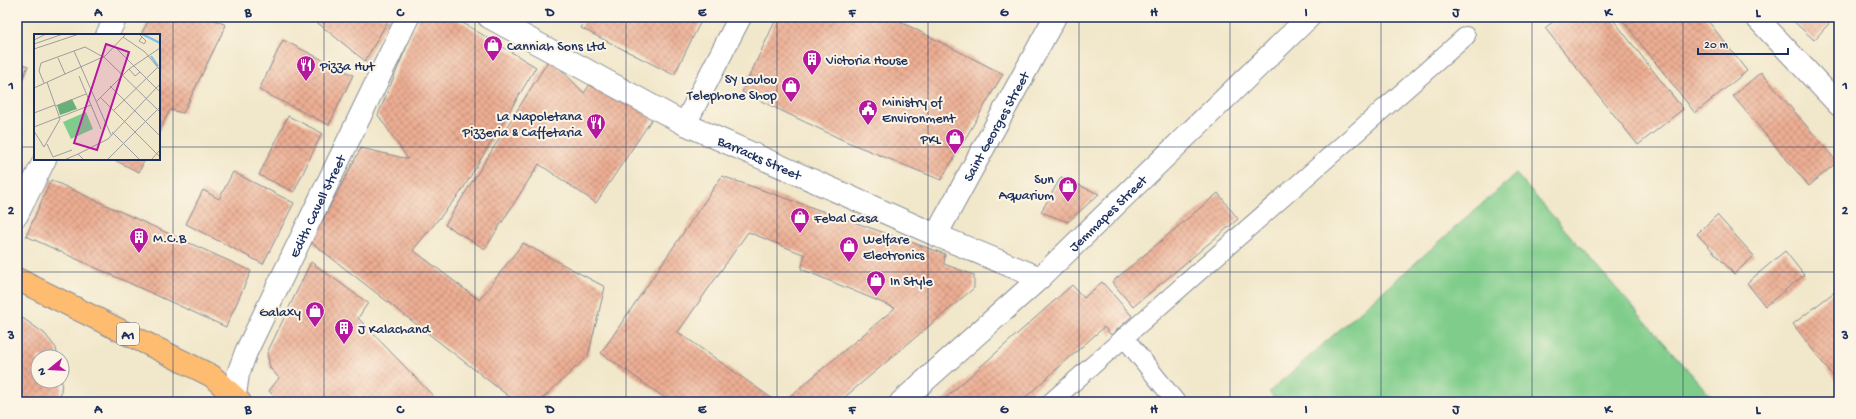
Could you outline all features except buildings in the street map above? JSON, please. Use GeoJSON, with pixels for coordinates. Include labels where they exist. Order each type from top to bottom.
{"type":"FeatureCollection","features":[{"type":"Feature","properties":{"kind":"main road","name":"A1"},"geometry":{"type":"LineString","coordinates":[[17,279],[212,376],[236,400]]}},
{"type":"Feature","properties":{"kind":"street"},"geometry":{"type":"LineString","coordinates":[[108,34],[116,17]]}},
{"type":"Feature","properties":{"kind":"street","name":"Edith Cavell Street"},"geometry":{"type":"LineString","coordinates":[[236,400],[238,374],[246,352],[408,17]]}},
{"type":"Feature","properties":{"kind":"street","name":"Barracks Street"},"geometry":{"type":"LineString","coordinates":[[489,17],[685,124],[1040,278]]}},
{"type":"Feature","properties":{"kind":"street"},"geometry":{"type":"LineString","coordinates":[[685,124],[740,17]]}},
{"type":"Feature","properties":{"kind":"street","name":"Saint Georges Street"},"geometry":{"type":"LineString","coordinates":[[936,234],[1055,17]]}},
{"type":"Feature","properties":{"kind":"street","name":"Jemmapes Street"},"geometry":{"type":"LineString","coordinates":[[901,402],[1040,278],[1309,17]]}},
{"type":"Feature","properties":{"kind":"street"},"geometry":{"type":"LineString","coordinates":[[1756,17],[1839,105]]}},
{"type":"Feature","properties":{"kind":"street"},"geometry":{"type":"LineString","coordinates":[[17,215],[44,160]]}},
{"type":"Feature","properties":{"kind":"lane"},"geometry":{"type":"LineString","coordinates":[[1051,402],[1466,36]]}},
{"type":"Feature","properties":{"kind":"lane"},"geometry":{"type":"LineString","coordinates":[[1124,337],[1176,402]]}},
{"type":"Feature","properties":{"kind":"green space"},"geometry":{"type":"Polygon","coordinates":[[[1516,174],[1716,402],[1278,402],[1269,392],[1516,174]]]}},
{"type":"Feature","properties":{"kind":"place","name":"Canniah Sons Ltd"},"geometry":{"type":"Point","coordinates":[493,62]}},
{"type":"Feature","properties":{"kind":"place","name":"Victoria House"},"geometry":{"type":"Point","coordinates":[812,76]}},
{"type":"Feature","properties":{"kind":"place","name":"Pizza Hut"},"geometry":{"type":"Point","coordinates":[306,82]}},
{"type":"Feature","properties":{"kind":"place","name":"SY Loulou Telephone Shop"},"geometry":{"type":"Point","coordinates":[791,103]}},
{"type":"Feature","properties":{"kind":"place","name":"Ministry of Environment"},"geometry":{"type":"Point","coordinates":[868,126]}},
{"type":"Feature","properties":{"kind":"place","name":"La Napoletana Pizzeria & Caffetaria"},"geometry":{"type":"Point","coordinates":[596,140]}},
{"type":"Feature","properties":{"kind":"place","name":"PKL"},"geometry":{"type":"Point","coordinates":[955,155]}},
{"type":"Feature","properties":{"kind":"place","name":"Sun Aquarium"},"geometry":{"type":"Point","coordinates":[1068,203]}},
{"type":"Feature","properties":{"kind":"place","name":"Febal Casa"},"geometry":{"type":"Point","coordinates":[800,234]}},
{"type":"Feature","properties":{"kind":"place","name":"M.C.B"},"geometry":{"type":"Point","coordinates":[139,254]}},
{"type":"Feature","properties":{"kind":"place","name":"Welfare Electronics"},"geometry":{"type":"Point","coordinates":[849,263]}},
{"type":"Feature","properties":{"kind":"place","name":"In Style"},"geometry":{"type":"Point","coordinates":[876,297]}},
{"type":"Feature","properties":{"kind":"place","name":"Galaxy"},"geometry":{"type":"Point","coordinates":[315,328]}},
{"type":"Feature","properties":{"kind":"place","name":"J Kalachand"},"geometry":{"type":"Point","coordinates":[344,345]}}]}
